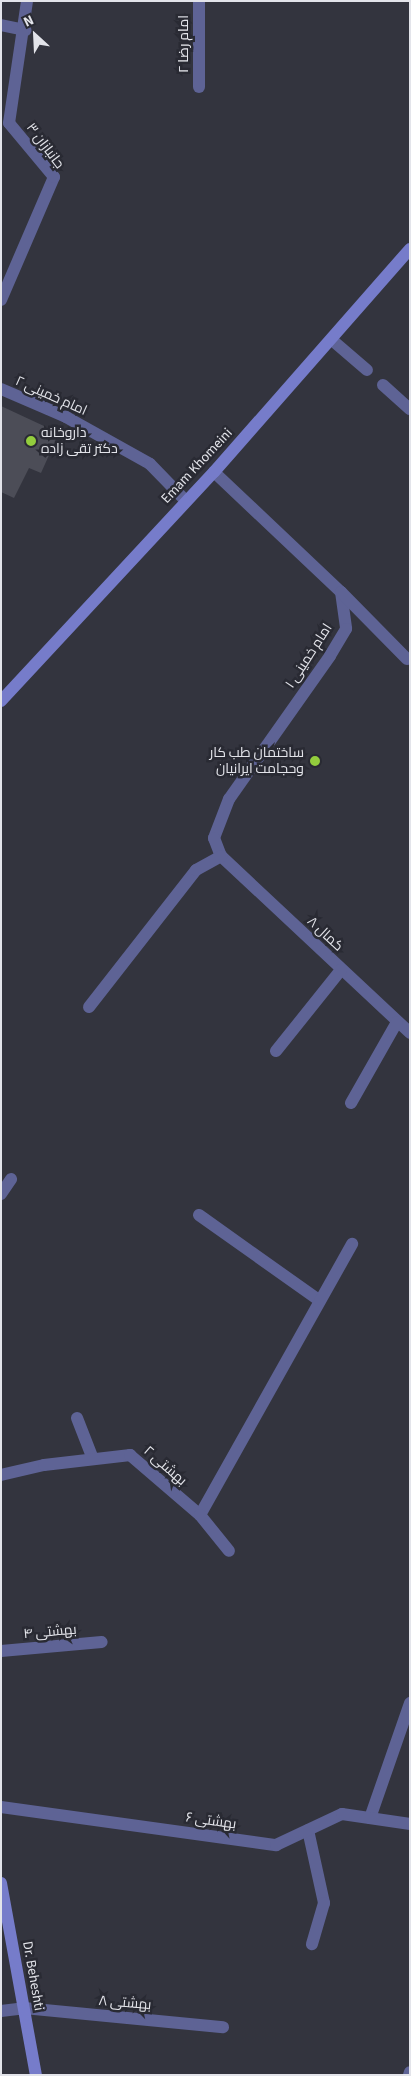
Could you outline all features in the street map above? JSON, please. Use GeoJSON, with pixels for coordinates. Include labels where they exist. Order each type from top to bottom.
{"type":"FeatureCollection","features":[{"type":"Feature","properties":{"kind":"main road","name":"Emam Khomeini"},"geometry":{"type":"LineString","coordinates":[[1,701],[185,500],[214,472],[410,249]]}},
{"type":"Feature","properties":{"kind":"main road","name":"Dr. Beheshti"},"geometry":{"type":"LineString","coordinates":[[1,1883],[36,2075]]}},
{"type":"Feature","properties":{"kind":"street","name":"جانبازان ۳"},"geometry":{"type":"LineString","coordinates":[[1,300],[54,177],[9,123],[25,30],[27,1]]}},
{"type":"Feature","properties":{"kind":"street","name":"امام رضا ۲"},"geometry":{"type":"LineString","coordinates":[[199,1],[199,87]]}},
{"type":"Feature","properties":{"kind":"street"},"geometry":{"type":"LineString","coordinates":[[1,25],[25,30]]}},
{"type":"Feature","properties":{"kind":"street"},"geometry":{"type":"LineString","coordinates":[[332,340],[367,370]]}},
{"type":"Feature","properties":{"kind":"street"},"geometry":{"type":"LineString","coordinates":[[383,385],[410,409]]}},
{"type":"Feature","properties":{"kind":"street","name":"امام خمینی ۲"},"geometry":{"type":"LineString","coordinates":[[1,390],[66,417],[150,464],[185,500]]}},
{"type":"Feature","properties":{"kind":"street"},"geometry":{"type":"LineString","coordinates":[[214,472],[341,592],[407,659]]}},
{"type":"Feature","properties":{"kind":"street","name":"امام خمینی ۱"},"geometry":{"type":"LineString","coordinates":[[221,856],[214,838],[230,800],[330,656],[346,629],[341,592]]}},
{"type":"Feature","properties":{"kind":"street"},"geometry":{"type":"LineString","coordinates":[[89,1007],[196,870],[221,856]]}},
{"type":"Feature","properties":{"kind":"street","name":"کمال ۸"},"geometry":{"type":"LineString","coordinates":[[221,856],[410,1033]]}},
{"type":"Feature","properties":{"kind":"street"},"geometry":{"type":"LineString","coordinates":[[276,1051],[341,970]]}},
{"type":"Feature","properties":{"kind":"street"},"geometry":{"type":"LineString","coordinates":[[351,1103],[397,1022]]}},
{"type":"Feature","properties":{"kind":"street"},"geometry":{"type":"LineString","coordinates":[[1,1194],[12,1179]]}},
{"type":"Feature","properties":{"kind":"street"},"geometry":{"type":"LineString","coordinates":[[199,1215],[320,1301]]}},
{"type":"Feature","properties":{"kind":"street"},"geometry":{"type":"LineString","coordinates":[[200,1515],[352,1244]]}},
{"type":"Feature","properties":{"kind":"street"},"geometry":{"type":"LineString","coordinates":[[77,1418],[93,1459]]}},
{"type":"Feature","properties":{"kind":"street","name":"بهشتی ۲"},"geometry":{"type":"LineString","coordinates":[[1,1475],[44,1464],[130,1455],[200,1515],[229,1551]]}},
{"type":"Feature","properties":{"kind":"street","name":"بهشتی ۴"},"geometry":{"type":"LineString","coordinates":[[1,1651],[102,1642]]}},
{"type":"Feature","properties":{"kind":"street"},"geometry":{"type":"LineString","coordinates":[[370,1818],[410,1703]]}},
{"type":"Feature","properties":{"kind":"street","name":"بهشتی ۶"},"geometry":{"type":"LineString","coordinates":[[1,1807],[276,1845],[342,1814],[410,1824]]}},
{"type":"Feature","properties":{"kind":"street"},"geometry":{"type":"LineString","coordinates":[[308,1830],[324,1903],[312,1944]]}},
{"type":"Feature","properties":{"kind":"street","name":"بهشتی ۸"},"geometry":{"type":"LineString","coordinates":[[1,2011],[24,2008],[223,2027]]}},
{"type":"Feature","properties":{"kind":"building"},"geometry":{"type":"Polygon","coordinates":[[[1,406],[59,433],[41,473],[29,468],[14,498],[1,492],[1,406]]]}},
{"type":"Feature","properties":{"kind":"place","name":"داروخانه دکتر تقی زاده"},"geometry":{"type":"Point","coordinates":[31,441]}},
{"type":"Feature","properties":{"kind":"place","name":"ساختمان طب کار و‌حجامت ایرانیان"},"geometry":{"type":"Point","coordinates":[315,761]}}]}
